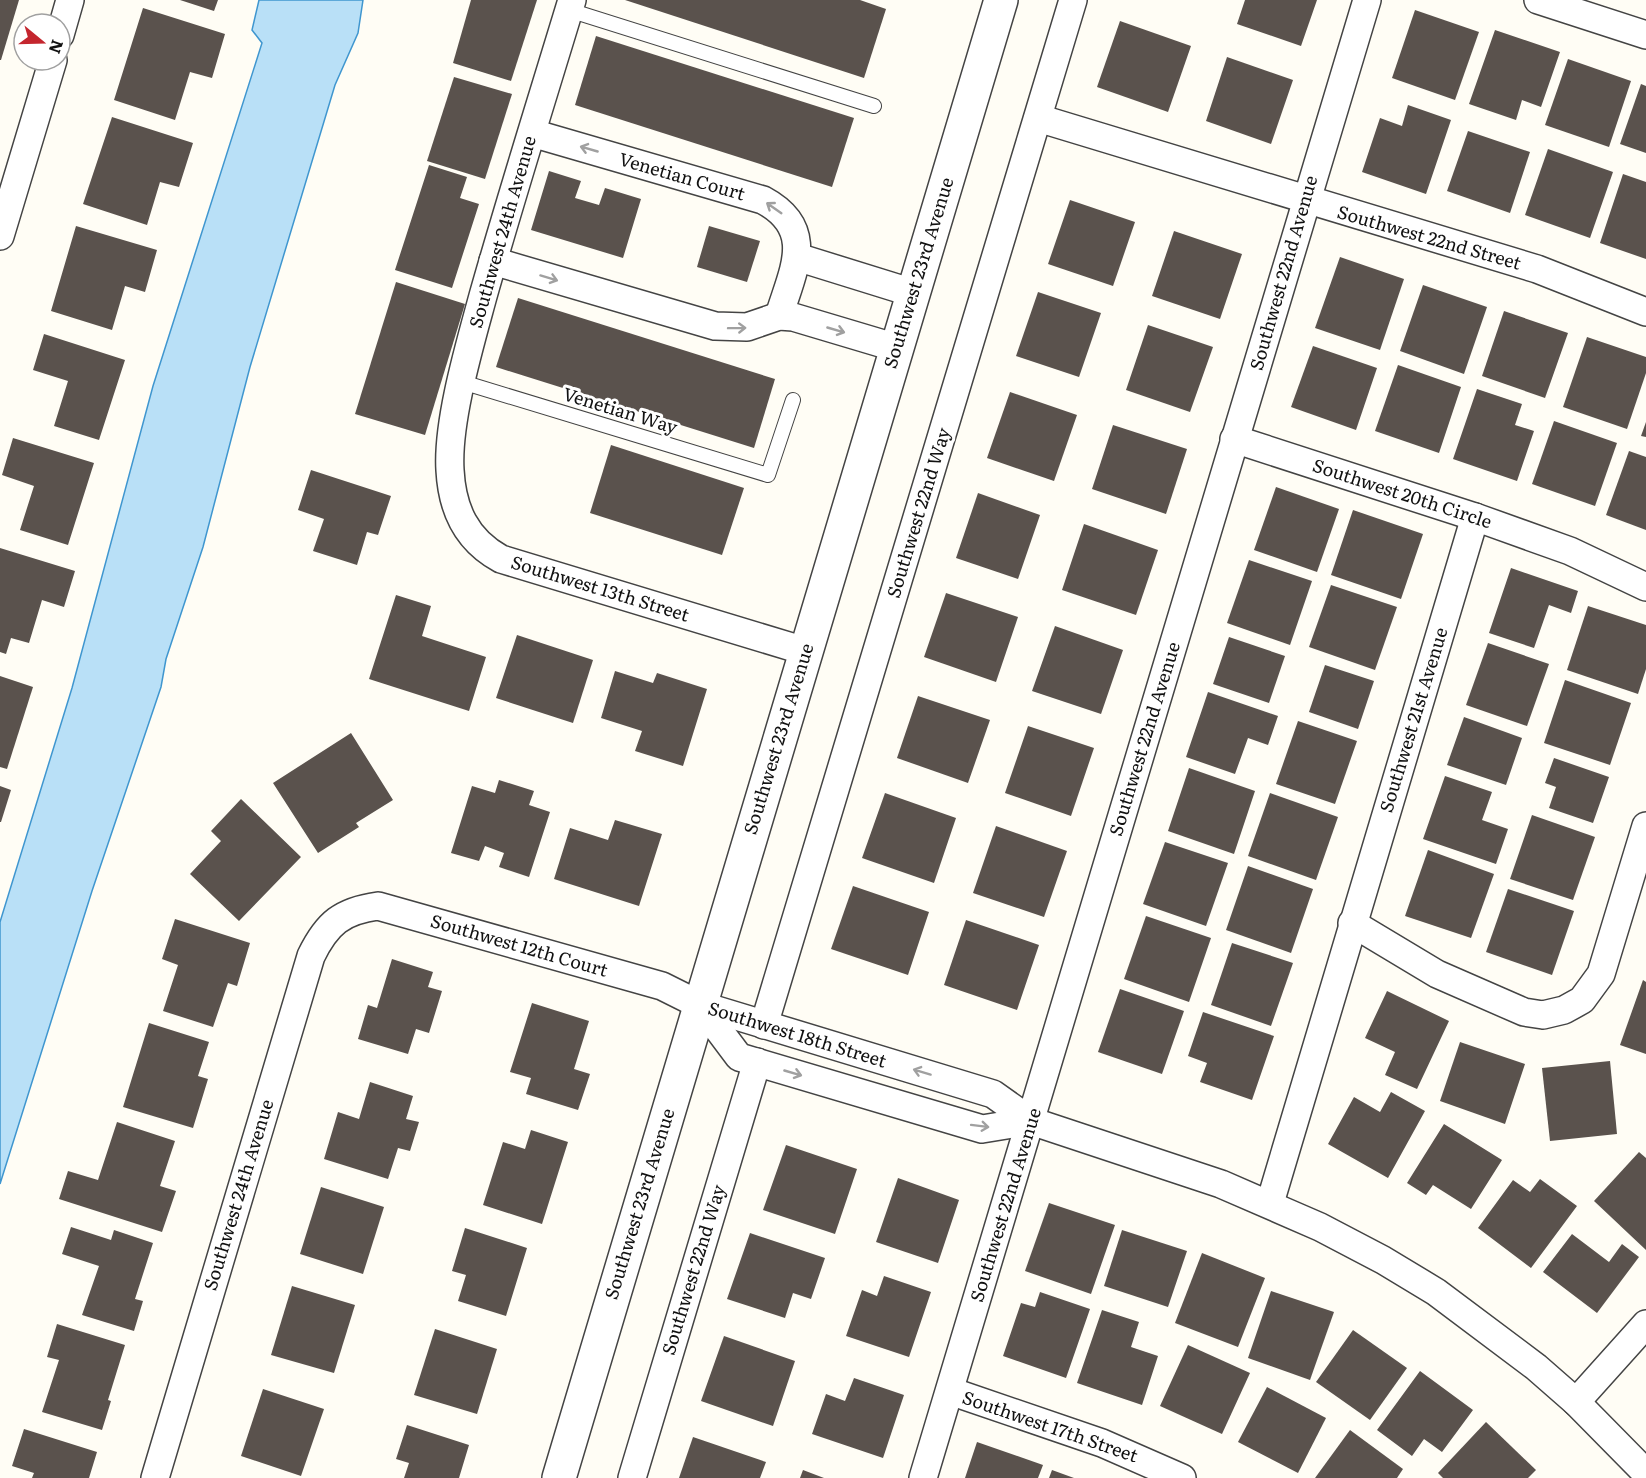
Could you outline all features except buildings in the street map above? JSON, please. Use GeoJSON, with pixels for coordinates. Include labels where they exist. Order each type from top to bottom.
{"type":"FeatureCollection","features":[{"type":"Feature","properties":{"kind":"street","name":"Southwest 23rd Avenue"},"geometry":{"type":"LineString","coordinates":[[559,1478],[1001,0]]}},
{"type":"Feature","properties":{"kind":"street","name":"Southwest 22nd Way"},"geometry":{"type":"LineString","coordinates":[[764,1025],[1073,0]]}},
{"type":"Feature","properties":{"kind":"street","name":"Southwest 22nd Avenue"},"geometry":{"type":"LineString","coordinates":[[923,1478],[1367,0]]}},
{"type":"Feature","properties":{"kind":"street"},"geometry":{"type":"LineString","coordinates":[[1538,0],[1646,35]]}},
{"type":"Feature","properties":{"kind":"street","name":"Southwest 24th Avenue"},"geometry":{"type":"LineString","coordinates":[[450,468],[462,382],[493,261],[571,5]]}},
{"type":"Feature","properties":{"kind":"street"},"geometry":{"type":"LineString","coordinates":[[0,236],[48,72]]}},
{"type":"Feature","properties":{"kind":"street","name":"Southwest 22nd Street"},"geometry":{"type":"LineString","coordinates":[[1038,118],[1537,270],[1646,312]]}},
{"type":"Feature","properties":{"kind":"street","name":"Venetian Court"},"geometry":{"type":"LineString","coordinates":[[532,132],[763,200],[777,207],[795,229],[797,257],[779,316]]}},
{"type":"Feature","properties":{"kind":"street"},"geometry":{"type":"LineString","coordinates":[[797,257],[913,293]]}},
{"type":"Feature","properties":{"kind":"street"},"geometry":{"type":"LineString","coordinates":[[493,261],[715,326],[747,327],[779,316],[792,317],[897,348]]}},
{"type":"Feature","properties":{"kind":"street","name":"Southwest 20th Circle"},"geometry":{"type":"LineString","coordinates":[[1234,439],[1475,517],[1570,551],[1646,587]]}},
{"type":"Feature","properties":{"kind":"street","name":"Southwest 13th Street"},"geometry":{"type":"LineString","coordinates":[[450,468],[457,511],[464,528],[476,542],[501,559],[805,651]]}},
{"type":"Feature","properties":{"kind":"street","name":"Southwest 21st Avenue"},"geometry":{"type":"LineString","coordinates":[[1270,1203],[1352,922],[1475,517]]}},
{"type":"Feature","properties":{"kind":"street"},"geometry":{"type":"LineString","coordinates":[[1352,922],[1437,974],[1524,1012],[1543,1015],[1564,1010],[1582,1000],[1601,974],[1646,826]]}},
{"type":"Feature","properties":{"kind":"street","name":"Southwest 12th Court"},"geometry":{"type":"LineString","coordinates":[[337,919],[356,909],[378,906],[662,986],[700,1005]]}},
{"type":"Feature","properties":{"kind":"street","name":"Southwest 24th Avenue"},"geometry":{"type":"LineString","coordinates":[[155,1478],[311,956],[321,935],[337,919]]}},
{"type":"Feature","properties":{"kind":"street","name":"Southwest 18th Street"},"geometry":{"type":"LineString","coordinates":[[700,1005],[993,1094],[1031,1121],[1174,1167],[1270,1203],[1383,1260],[1436,1292],[1519,1354],[1576,1402],[1646,1473]]}},
{"type":"Feature","properties":{"kind":"street","name":"Southwest 18th Street"},"geometry":{"type":"LineString","coordinates":[[700,1005],[739,1057],[982,1129],[1031,1121]]}},
{"type":"Feature","properties":{"kind":"street","name":"Southwest 22nd Way"},"geometry":{"type":"LineString","coordinates":[[632,1478],[757,1062]]}},
{"type":"Feature","properties":{"kind":"street"},"geometry":{"type":"LineString","coordinates":[[1576,1402],[1646,1324]]}},
{"type":"Feature","properties":{"kind":"street","name":"Southwest 17th Street"},"geometry":{"type":"LineString","coordinates":[[950,1391],[1102,1443],[1182,1478]]}},
{"type":"Feature","properties":{"kind":"lane"},"geometry":{"type":"LineString","coordinates":[[571,5],[874,106]]}},
{"type":"Feature","properties":{"kind":"lane","name":"Venetian Way"},"geometry":{"type":"LineString","coordinates":[[462,382],[768,475],[793,400]]}},
{"type":"Feature","properties":{"kind":"water"},"geometry":{"type":"Polygon","coordinates":[[[259,0],[363,0],[358,33],[335,85],[250,367],[203,547],[166,659],[161,687],[92,891],[0,1184],[0,922],[72,688],[153,386],[262,43],[252,30],[259,0]]]}}]}
